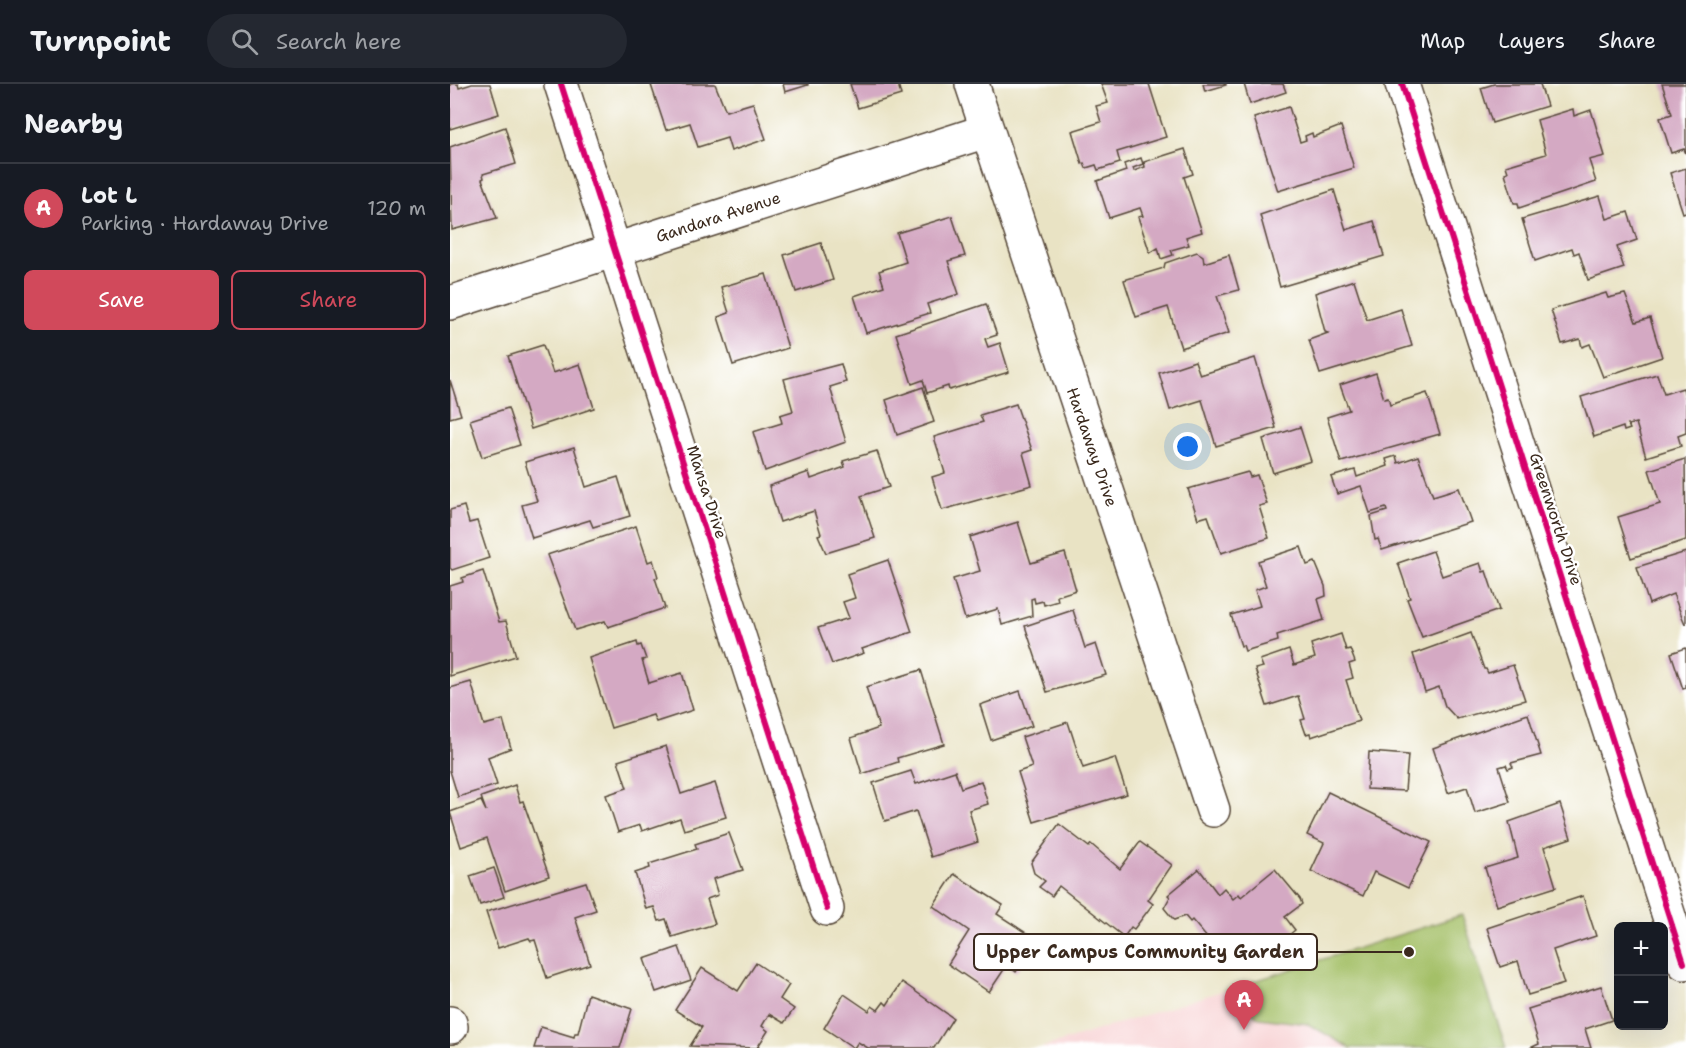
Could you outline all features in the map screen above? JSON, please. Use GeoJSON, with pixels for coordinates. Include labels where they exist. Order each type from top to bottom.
{"type":"FeatureCollection","features":[{"type":"Feature","properties":{"kind":"street","name":"Mansa Drive"},"geometry":{"type":"LineString","coordinates":[[561,84],[827,909]]}},
{"type":"Feature","properties":{"kind":"street","name":"Hardaway Drive"},"geometry":{"type":"LineString","coordinates":[[972,84],[1213,810]]}},
{"type":"Feature","properties":{"kind":"street","name":"Greenworth Drive"},"geometry":{"type":"LineString","coordinates":[[1402,84],[1684,963]]}},
{"type":"Feature","properties":{"kind":"street","name":"Gandara Avenue"},"geometry":{"type":"LineString","coordinates":[[450,303],[986,131]]}},
{"type":"Feature","properties":{"kind":"shaded area"},"geometry":{"type":"Polygon","coordinates":[[[1462,915],[1506,1048],[1041,1048],[1462,915]]]}},
{"type":"Feature","properties":{"kind":"green space"},"geometry":{"type":"Polygon","coordinates":[[[1462,915],[1506,1048],[1350,1048],[1308,1024],[1259,1018],[1226,990],[1462,915]]]}},
{"type":"Feature","properties":{"kind":"building"},"geometry":{"type":"Polygon","coordinates":[[[450,84],[458,84],[459,88],[472,84],[490,84],[499,114],[450,129],[450,84]]]}},
{"type":"Feature","properties":{"kind":"building"},"geometry":{"type":"Polygon","coordinates":[[[715,84],[726,111],[753,103],[766,139],[731,151],[727,138],[698,147],[690,123],[666,130],[651,85],[715,84]]]}},
{"type":"Feature","properties":{"kind":"building"},"geometry":{"type":"Polygon","coordinates":[[[783,84],[808,84],[808,85],[785,92],[783,84]]]}},
{"type":"Feature","properties":{"kind":"building"},"geometry":{"type":"Polygon","coordinates":[[[850,84],[898,84],[901,95],[858,108],[850,84]]]}},
{"type":"Feature","properties":{"kind":"building"},"geometry":{"type":"Polygon","coordinates":[[[1101,84],[1149,84],[1166,137],[1117,152],[1120,163],[1098,170],[1096,165],[1086,168],[1084,163],[1082,164],[1072,131],[1101,122],[1096,106],[1108,103],[1101,84]]]}},
{"type":"Feature","properties":{"kind":"building"},"geometry":{"type":"Polygon","coordinates":[[[1203,84],[1226,84],[1226,85],[1205,91],[1203,84]]]}},
{"type":"Feature","properties":{"kind":"building"},"geometry":{"type":"Polygon","coordinates":[[[1244,84],[1283,84],[1286,92],[1250,104],[1244,84]]]}},
{"type":"Feature","properties":{"kind":"building"},"geometry":{"type":"Polygon","coordinates":[[[1494,84],[1540,84],[1547,106],[1492,123],[1481,88],[1494,84]]]}},
{"type":"Feature","properties":{"kind":"building"},"geometry":{"type":"Polygon","coordinates":[[[1662,84],[1686,84],[1686,154],[1684,149],[1671,153],[1660,118],[1672,114],[1662,84]]]}},
{"type":"Feature","properties":{"kind":"building"},"geometry":{"type":"Polygon","coordinates":[[[1289,107],[1300,142],[1306,140],[1305,136],[1312,133],[1313,137],[1341,126],[1354,168],[1278,191],[1254,118],[1289,107]]]}},
{"type":"Feature","properties":{"kind":"building"},"geometry":{"type":"Polygon","coordinates":[[[1573,109],[1574,116],[1591,110],[1605,156],[1589,160],[1596,182],[1519,208],[1518,203],[1514,203],[1505,173],[1508,172],[1506,166],[1546,154],[1537,120],[1573,109]]]}},
{"type":"Feature","properties":{"kind":"building"},"geometry":{"type":"Polygon","coordinates":[[[505,127],[516,164],[483,174],[482,179],[497,218],[452,230],[450,147],[505,127]]]}},
{"type":"Feature","properties":{"kind":"building"},"geometry":{"type":"Polygon","coordinates":[[[1185,149],[1193,174],[1184,177],[1202,232],[1186,237],[1189,245],[1171,250],[1173,255],[1161,259],[1158,248],[1150,253],[1138,217],[1143,216],[1140,208],[1109,218],[1097,181],[1126,171],[1124,164],[1141,158],[1143,164],[1133,168],[1134,171],[1145,167],[1144,162],[1185,149]]]}},
{"type":"Feature","properties":{"kind":"building"},"geometry":{"type":"Polygon","coordinates":[[[1686,168],[1686,212],[1683,213],[1670,173],[1686,168]]]}},
{"type":"Feature","properties":{"kind":"building"},"geometry":{"type":"Polygon","coordinates":[[[1334,190],[1346,230],[1374,221],[1384,256],[1280,287],[1260,215],[1334,190]]]}},
{"type":"Feature","properties":{"kind":"building"},"geometry":{"type":"Polygon","coordinates":[[[1600,196],[1607,219],[1628,212],[1637,240],[1617,247],[1624,268],[1588,280],[1579,252],[1574,254],[1572,248],[1535,261],[1522,219],[1600,196]]]}},
{"type":"Feature","properties":{"kind":"building"},"geometry":{"type":"Polygon","coordinates":[[[952,216],[965,256],[948,261],[959,294],[927,304],[930,313],[866,333],[854,296],[884,286],[879,271],[906,262],[897,233],[952,216]]]}},
{"type":"Feature","properties":{"kind":"building"},"geometry":{"type":"Polygon","coordinates":[[[821,243],[833,280],[796,292],[784,255],[821,243]]]}},
{"type":"Feature","properties":{"kind":"building"},"geometry":{"type":"Polygon","coordinates":[[[1197,252],[1203,256],[1204,263],[1229,255],[1239,290],[1217,296],[1229,333],[1181,348],[1168,307],[1136,317],[1124,280],[1164,268],[1165,263],[1197,252]]]}},
{"type":"Feature","properties":{"kind":"building"},"geometry":{"type":"Polygon","coordinates":[[[766,274],[788,348],[733,365],[718,317],[729,313],[721,287],[766,274]]]}},
{"type":"Feature","properties":{"kind":"building"},"geometry":{"type":"Polygon","coordinates":[[[1354,280],[1367,320],[1401,309],[1412,346],[1320,374],[1309,340],[1328,333],[1325,332],[1315,293],[1354,280]]]}},
{"type":"Feature","properties":{"kind":"building"},"geometry":{"type":"Polygon","coordinates":[[[1606,293],[1608,298],[1625,294],[1636,322],[1650,318],[1662,357],[1603,377],[1590,344],[1582,347],[1580,339],[1562,344],[1551,310],[1606,293]]]}},
{"type":"Feature","properties":{"kind":"building"},"geometry":{"type":"Polygon","coordinates":[[[986,304],[997,335],[985,339],[988,347],[1000,343],[1009,372],[949,390],[948,386],[927,393],[923,380],[912,384],[896,334],[986,304]]]}},
{"type":"Feature","properties":{"kind":"building"},"geometry":{"type":"Polygon","coordinates":[[[543,345],[553,373],[580,364],[594,408],[531,429],[508,356],[543,345]]]}},
{"type":"Feature","properties":{"kind":"building"},"geometry":{"type":"Polygon","coordinates":[[[1255,358],[1276,428],[1216,446],[1202,400],[1170,410],[1159,373],[1195,361],[1200,375],[1255,358]]]}},
{"type":"Feature","properties":{"kind":"building"},"geometry":{"type":"Polygon","coordinates":[[[841,364],[846,382],[830,387],[846,442],[765,471],[753,432],[782,423],[780,415],[793,411],[784,379],[841,364]]]}},
{"type":"Feature","properties":{"kind":"building"},"geometry":{"type":"Polygon","coordinates":[[[1376,373],[1384,399],[1388,398],[1390,405],[1427,393],[1440,434],[1341,462],[1327,417],[1349,410],[1340,385],[1376,373]]]}},
{"type":"Feature","properties":{"kind":"building"},"geometry":{"type":"Polygon","coordinates":[[[1657,374],[1664,394],[1683,388],[1686,399],[1686,433],[1678,436],[1681,446],[1646,457],[1636,423],[1628,425],[1630,429],[1624,431],[1623,427],[1594,437],[1581,397],[1657,374]]]}},
{"type":"Feature","properties":{"kind":"building"},"geometry":{"type":"Polygon","coordinates":[[[450,380],[461,415],[450,418],[450,380]]]}},
{"type":"Feature","properties":{"kind":"building"},"geometry":{"type":"Polygon","coordinates":[[[923,387],[934,422],[897,435],[886,400],[923,387]]]}},
{"type":"Feature","properties":{"kind":"building"},"geometry":{"type":"Polygon","coordinates":[[[1016,404],[1032,450],[1023,453],[1032,485],[942,510],[932,477],[945,473],[934,437],[983,422],[980,415],[1016,404]]]}},
{"type":"Feature","properties":{"kind":"building"},"geometry":{"type":"Polygon","coordinates":[[[508,408],[520,445],[482,457],[470,420],[508,408]]]}},
{"type":"Feature","properties":{"kind":"building"},"geometry":{"type":"Polygon","coordinates":[[[1300,427],[1311,461],[1273,473],[1263,439],[1300,427]]]}},
{"type":"Feature","properties":{"kind":"building"},"geometry":{"type":"Polygon","coordinates":[[[574,447],[586,487],[618,477],[630,516],[593,527],[590,520],[532,538],[522,505],[537,501],[525,462],[574,447]]]}},
{"type":"Feature","properties":{"kind":"building"},"geometry":{"type":"Polygon","coordinates":[[[877,451],[889,487],[861,496],[875,538],[826,553],[818,535],[821,534],[814,511],[780,522],[769,486],[809,472],[811,479],[845,467],[843,461],[877,451]]]}},
{"type":"Feature","properties":{"kind":"building"},"geometry":{"type":"Polygon","coordinates":[[[1396,456],[1398,463],[1418,456],[1433,496],[1459,488],[1471,522],[1382,550],[1378,539],[1375,540],[1371,516],[1387,511],[1386,508],[1370,513],[1361,486],[1337,494],[1331,477],[1355,470],[1357,477],[1388,466],[1386,459],[1396,456]]]}},
{"type":"Feature","properties":{"kind":"building"},"geometry":{"type":"Polygon","coordinates":[[[1685,459],[1686,540],[1631,558],[1618,517],[1660,504],[1649,470],[1685,459]]]}},
{"type":"Feature","properties":{"kind":"building"},"geometry":{"type":"Polygon","coordinates":[[[1248,472],[1250,477],[1257,475],[1267,504],[1259,506],[1269,538],[1221,553],[1208,516],[1198,519],[1188,489],[1248,472]]]}},
{"type":"Feature","properties":{"kind":"building"},"geometry":{"type":"Polygon","coordinates":[[[464,506],[469,523],[477,521],[489,558],[452,570],[450,568],[450,510],[464,506]]]}},
{"type":"Feature","properties":{"kind":"building"},"geometry":{"type":"Polygon","coordinates":[[[1018,522],[1031,563],[1065,553],[1076,590],[1057,596],[1058,601],[1044,605],[1043,601],[1035,603],[1034,598],[1031,599],[1032,616],[1002,625],[998,609],[965,619],[953,579],[980,571],[970,537],[1018,522]]]}},
{"type":"Feature","properties":{"kind":"building"},"geometry":{"type":"Polygon","coordinates":[[[636,526],[648,562],[653,560],[658,577],[655,578],[665,608],[608,627],[605,621],[575,630],[547,555],[636,526]]]}},
{"type":"Feature","properties":{"kind":"building"},"geometry":{"type":"Polygon","coordinates":[[[1301,547],[1307,565],[1315,562],[1325,586],[1326,596],[1318,599],[1324,620],[1277,635],[1278,641],[1245,651],[1243,645],[1241,646],[1231,615],[1260,606],[1255,590],[1266,586],[1258,561],[1301,547]]]}},
{"type":"Feature","properties":{"kind":"building"},"geometry":{"type":"Polygon","coordinates":[[[1433,551],[1442,576],[1480,563],[1483,572],[1486,571],[1499,610],[1422,637],[1407,599],[1410,598],[1398,563],[1433,551]]]}},
{"type":"Feature","properties":{"kind":"building"},"geometry":{"type":"Polygon","coordinates":[[[1686,552],[1685,624],[1673,594],[1649,604],[1637,567],[1686,552]]]}},
{"type":"Feature","properties":{"kind":"building"},"geometry":{"type":"Polygon","coordinates":[[[888,560],[912,632],[862,649],[864,653],[832,664],[818,628],[849,618],[843,602],[855,598],[847,574],[888,560]]]}},
{"type":"Feature","properties":{"kind":"building"},"geometry":{"type":"Polygon","coordinates":[[[483,571],[499,622],[506,621],[516,656],[450,676],[450,586],[463,582],[462,578],[483,571]]]}},
{"type":"Feature","properties":{"kind":"building"},"geometry":{"type":"Polygon","coordinates":[[[1073,610],[1085,648],[1096,644],[1106,675],[1047,692],[1025,626],[1073,610]]]}},
{"type":"Feature","properties":{"kind":"building"},"geometry":{"type":"Polygon","coordinates":[[[1471,633],[1484,669],[1488,673],[1513,665],[1525,700],[1457,719],[1445,706],[1439,687],[1425,692],[1413,654],[1471,633]]]}},
{"type":"Feature","properties":{"kind":"building"},"geometry":{"type":"Polygon","coordinates":[[[1341,634],[1346,650],[1350,649],[1355,662],[1349,664],[1353,678],[1346,680],[1359,721],[1311,737],[1310,733],[1306,734],[1301,720],[1305,719],[1298,696],[1267,706],[1255,669],[1263,667],[1260,660],[1289,650],[1294,665],[1315,658],[1311,644],[1341,634]]]}},
{"type":"Feature","properties":{"kind":"building"},"geometry":{"type":"Polygon","coordinates":[[[637,642],[638,646],[641,645],[646,659],[642,660],[649,683],[682,673],[693,710],[656,722],[653,715],[611,728],[589,658],[637,642]]]}},
{"type":"Feature","properties":{"kind":"building"},"geometry":{"type":"Polygon","coordinates":[[[1686,648],[1686,688],[1683,689],[1671,653],[1686,648]]]}},
{"type":"Feature","properties":{"kind":"building"},"geometry":{"type":"Polygon","coordinates":[[[921,670],[944,744],[897,758],[898,762],[862,774],[851,738],[879,728],[866,687],[921,670]]]}},
{"type":"Feature","properties":{"kind":"building"},"geometry":{"type":"Polygon","coordinates":[[[471,682],[484,725],[503,720],[511,748],[488,757],[497,785],[458,797],[450,771],[450,688],[471,682]]]}},
{"type":"Feature","properties":{"kind":"building"},"geometry":{"type":"Polygon","coordinates":[[[1020,691],[1032,726],[991,740],[980,705],[1020,691]]]}},
{"type":"Feature","properties":{"kind":"building"},"geometry":{"type":"Polygon","coordinates":[[[1528,714],[1541,755],[1511,763],[1513,767],[1508,769],[1506,765],[1499,767],[1510,802],[1475,813],[1467,787],[1448,793],[1433,748],[1528,714]]]}},
{"type":"Feature","properties":{"kind":"building"},"geometry":{"type":"Polygon","coordinates":[[[1068,722],[1083,768],[1115,758],[1127,794],[1034,822],[1018,772],[1032,767],[1022,737],[1068,722]]]}},
{"type":"Feature","properties":{"kind":"building"},"geometry":{"type":"Polygon","coordinates":[[[666,746],[681,794],[715,783],[726,817],[684,830],[680,818],[642,831],[640,825],[618,832],[606,795],[627,788],[618,761],[666,746]]]}},
{"type":"Feature","properties":{"kind":"building"},"geometry":{"type":"Polygon","coordinates":[[[1369,752],[1408,755],[1405,791],[1367,789],[1369,752]]]}},
{"type":"Feature","properties":{"kind":"building"},"geometry":{"type":"Polygon","coordinates":[[[911,771],[916,784],[955,771],[961,788],[981,781],[988,804],[969,810],[978,842],[931,857],[916,811],[885,821],[873,783],[911,771]]]}},
{"type":"Feature","properties":{"kind":"building"},"geometry":{"type":"Polygon","coordinates":[[[515,785],[520,802],[523,801],[549,876],[505,891],[487,838],[461,847],[450,812],[481,801],[486,811],[481,797],[515,785]]]}},
{"type":"Feature","properties":{"kind":"building"},"geometry":{"type":"Polygon","coordinates":[[[1328,792],[1431,842],[1408,888],[1374,872],[1363,896],[1311,871],[1324,843],[1307,835],[1328,792]]]}},
{"type":"Feature","properties":{"kind":"building"},"geometry":{"type":"Polygon","coordinates":[[[1560,804],[1571,838],[1544,847],[1556,887],[1497,906],[1485,868],[1518,858],[1509,822],[1560,804]]]}},
{"type":"Feature","properties":{"kind":"building"},"geometry":{"type":"Polygon","coordinates":[[[1059,824],[1089,847],[1091,844],[1120,869],[1140,842],[1172,865],[1148,900],[1153,904],[1134,929],[1131,927],[1124,937],[1059,886],[1052,896],[1039,887],[1045,881],[1034,873],[1031,863],[1059,824]]]}},
{"type":"Feature","properties":{"kind":"building"},"geometry":{"type":"Polygon","coordinates":[[[729,833],[743,870],[713,879],[718,895],[707,899],[715,924],[672,937],[666,919],[659,921],[654,907],[646,909],[635,873],[650,868],[649,864],[697,849],[695,844],[729,833]]]}},
{"type":"Feature","properties":{"kind":"building"},"geometry":{"type":"Polygon","coordinates":[[[494,868],[504,897],[480,905],[470,876],[494,868]]]}},
{"type":"Feature","properties":{"kind":"building"},"geometry":{"type":"Polygon","coordinates":[[[1199,869],[1218,894],[1224,888],[1233,899],[1239,894],[1241,897],[1275,869],[1302,904],[1285,917],[1295,930],[1270,951],[1256,934],[1225,959],[1192,920],[1190,922],[1185,916],[1174,920],[1164,908],[1170,897],[1168,895],[1199,869]]]}},
{"type":"Feature","properties":{"kind":"building"},"geometry":{"type":"Polygon","coordinates":[[[954,874],[1003,905],[997,914],[1037,940],[1016,972],[1008,966],[1005,968],[989,992],[948,964],[969,931],[933,906],[954,874]]]}},
{"type":"Feature","properties":{"kind":"building"},"geometry":{"type":"Polygon","coordinates":[[[586,882],[596,910],[575,917],[590,964],[547,978],[535,940],[531,941],[529,938],[498,948],[486,912],[586,882]]]}},
{"type":"Feature","properties":{"kind":"building"},"geometry":{"type":"Polygon","coordinates":[[[1583,896],[1596,936],[1553,950],[1564,984],[1528,995],[1518,961],[1500,967],[1487,928],[1583,896]]]}},
{"type":"Feature","properties":{"kind":"building"},"geometry":{"type":"Polygon","coordinates":[[[679,947],[691,980],[656,992],[644,959],[679,947]]]}},
{"type":"Feature","properties":{"kind":"building"},"geometry":{"type":"Polygon","coordinates":[[[756,963],[789,985],[780,999],[794,1009],[784,1023],[769,1014],[762,1026],[768,1031],[757,1048],[690,1046],[702,1027],[675,1010],[702,968],[738,991],[756,963]]]}},
{"type":"Feature","properties":{"kind":"building"},"geometry":{"type":"Polygon","coordinates":[[[902,982],[953,1018],[934,1048],[868,1048],[858,1042],[854,1048],[824,1028],[844,994],[869,1011],[872,1006],[878,1010],[884,1002],[887,1005],[902,982]]]}},
{"type":"Feature","properties":{"kind":"building"},"geometry":{"type":"Polygon","coordinates":[[[1601,986],[1612,1020],[1585,1029],[1591,1048],[1530,1048],[1539,1044],[1528,1009],[1601,986]]]}},
{"type":"Feature","properties":{"kind":"building"},"geometry":{"type":"Polygon","coordinates":[[[588,994],[632,1009],[620,1048],[534,1048],[541,1027],[574,1037],[575,1033],[578,1033],[588,994]]]}},
{"type":"Feature","properties":{"kind":"cycle path"},"geometry":{"type":"LineString","coordinates":[[561,84],[827,909]]}},
{"type":"Feature","properties":{"kind":"cycle path"},"geometry":{"type":"LineString","coordinates":[[1402,84],[1684,963]]}},
{"type":"Feature","properties":{"kind":"place","name":"Upper Campus Community Garden"},"geometry":{"type":"Point","coordinates":[1409,952]}},
{"type":"Feature","properties":{"kind":"place","name":"Lot L"},"geometry":{"type":"Point","coordinates":[1244,1030]}}]}
